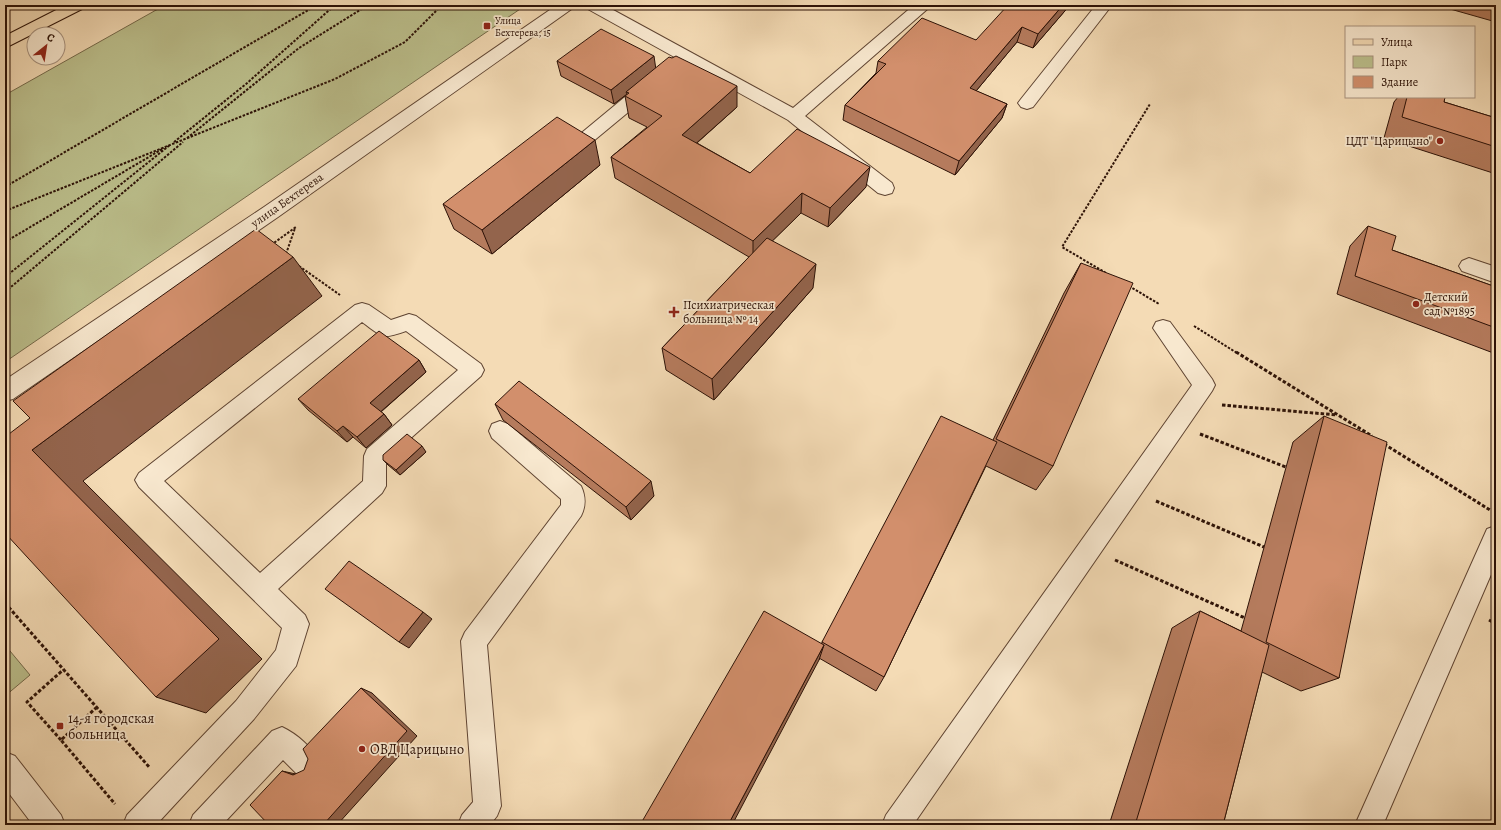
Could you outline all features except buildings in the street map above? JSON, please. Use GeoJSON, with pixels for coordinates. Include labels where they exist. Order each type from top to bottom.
{"type":"FeatureCollection","features":[{"type":"Feature","properties":{"kind":"main road"},"geometry":{"type":"LineString","coordinates":[[5,43],[78,5]]}},
{"type":"Feature","properties":{"kind":"street","name":"улица Бехтерева"},"geometry":{"type":"LineString","coordinates":[[5,392],[271,212],[567,5]]}},
{"type":"Feature","properties":{"kind":"street"},"geometry":{"type":"LineString","coordinates":[[592,5],[673,66],[794,116],[885,188]]}},
{"type":"Feature","properties":{"kind":"street"},"geometry":{"type":"LineString","coordinates":[[794,116],[924,5]]}},
{"type":"Feature","properties":{"kind":"street"},"geometry":{"type":"LineString","coordinates":[[1027,103],[1104,5]]}},
{"type":"Feature","properties":{"kind":"street"},"geometry":{"type":"LineString","coordinates":[[585,140],[673,66]]}},
{"type":"Feature","properties":{"kind":"street"},"geometry":{"type":"LineString","coordinates":[[1469,266],[1496,276]]}},
{"type":"Feature","properties":{"kind":"street"},"geometry":{"type":"LineString","coordinates":[[137,825],[245,710],[287,657],[296,624],[147,480],[362,310],[388,329],[409,322],[473,370],[376,456],[374,486],[260,589]]}},
{"type":"Feature","properties":{"kind":"street"},"geometry":{"type":"LineString","coordinates":[[896,825],[1204,385],[1168,320]]}},
{"type":"Feature","properties":{"kind":"street"},"geometry":{"type":"LineString","coordinates":[[472,825],[487,806],[474,641],[573,508],[573,494],[500,431]]}},
{"type":"Feature","properties":{"kind":"street"},"geometry":{"type":"LineString","coordinates":[[1369,825],[1496,525]]}},
{"type":"Feature","properties":{"kind":"street"},"geometry":{"type":"LineString","coordinates":[[203,825],[282,741],[306,763]]}},
{"type":"Feature","properties":{"kind":"street"},"geometry":{"type":"LineString","coordinates":[[5,766],[52,825]]}},
{"type":"Feature","properties":{"kind":"path"},"geometry":{"type":"LineString","coordinates":[[5,188],[317,5]]}},
{"type":"Feature","properties":{"kind":"path"},"geometry":{"type":"LineString","coordinates":[[5,277],[246,84],[335,5]]}},
{"type":"Feature","properties":{"kind":"path"},"geometry":{"type":"LineString","coordinates":[[5,292],[185,140],[299,48],[368,5]]}},
{"type":"Feature","properties":{"kind":"path"},"geometry":{"type":"LineString","coordinates":[[5,211],[173,142],[185,140],[335,79],[405,42],[442,5]]}},
{"type":"Feature","properties":{"kind":"path"},"geometry":{"type":"LineString","coordinates":[[1110,275],[1062,247],[1150,104]]}},
{"type":"Feature","properties":{"kind":"path"},"geometry":{"type":"LineString","coordinates":[[5,242],[173,142]]}},
{"type":"Feature","properties":{"kind":"path"},"geometry":{"type":"LineString","coordinates":[[264,250],[295,228],[285,256]]}},
{"type":"Feature","properties":{"kind":"path"},"geometry":{"type":"LineString","coordinates":[[298,266],[362,310]]}},
{"type":"Feature","properties":{"kind":"path"},"geometry":{"type":"LineString","coordinates":[[1124,283],[1168,320],[1338,415],[1496,525]]}},
{"type":"Feature","properties":{"kind":"path"},"geometry":{"type":"LineString","coordinates":[[1192,402],[1338,415]]}},
{"type":"Feature","properties":{"kind":"path"},"geometry":{"type":"LineString","coordinates":[[1176,424],[1286,467]]}},
{"type":"Feature","properties":{"kind":"path"},"geometry":{"type":"LineString","coordinates":[[1131,490],[1264,547]]}},
{"type":"Feature","properties":{"kind":"path"},"geometry":{"type":"LineString","coordinates":[[1090,548],[1245,618]]}},
{"type":"Feature","properties":{"kind":"path"},"geometry":{"type":"LineString","coordinates":[[5,603],[157,776],[160,802]]}},
{"type":"Feature","properties":{"kind":"path"},"geometry":{"type":"LineString","coordinates":[[64,670],[27,702],[117,805]]}},
{"type":"Feature","properties":{"kind":"path"},"geometry":{"type":"LineString","coordinates":[[61,740],[97,707]]}},
{"type":"Feature","properties":{"kind":"green space"},"geometry":{"type":"Polygon","coordinates":[[[165,5],[526,5],[5,362],[5,95],[57,66],[66,66],[66,61],[165,5]]]}},
{"type":"Feature","properties":{"kind":"green space"},"geometry":{"type":"Polygon","coordinates":[[[5,645],[30,675],[5,696],[5,645]]]}},
{"type":"Feature","properties":{"kind":"place","name":"Улица Бехтерева, 15"},"geometry":{"type":"Point","coordinates":[487,26]}},
{"type":"Feature","properties":{"kind":"place","name":"ЦДТ \"Царицыно\""},"geometry":{"type":"Point","coordinates":[1440,141]}},
{"type":"Feature","properties":{"kind":"place","name":"Детский сад №1895"},"geometry":{"type":"Point","coordinates":[1416,304]}},
{"type":"Feature","properties":{"kind":"place","name":"Психиатрическая больница № 14"},"geometry":{"type":"Point","coordinates":[674,312]}},
{"type":"Feature","properties":{"kind":"place","name":"14-я городская больница"},"geometry":{"type":"Point","coordinates":[60,726]}},
{"type":"Feature","properties":{"kind":"place","name":"ОВД Царицыно"},"geometry":{"type":"Point","coordinates":[362,749]}}]}
